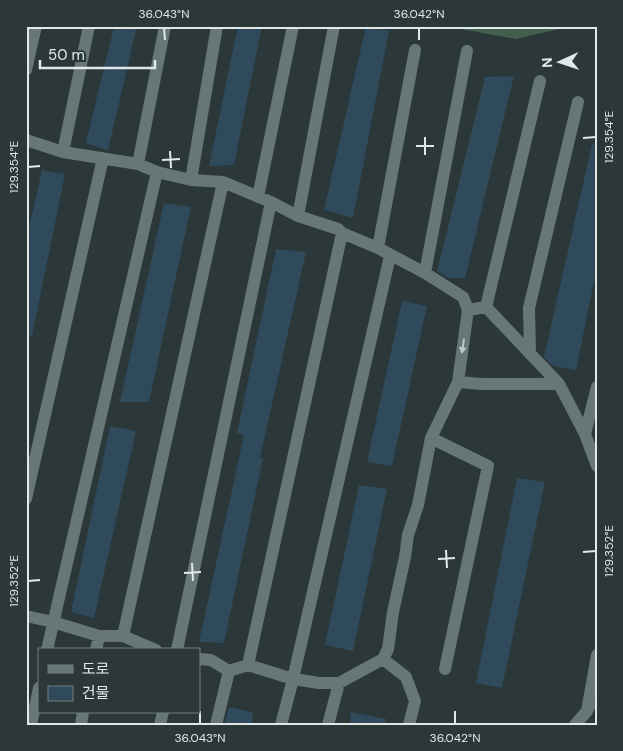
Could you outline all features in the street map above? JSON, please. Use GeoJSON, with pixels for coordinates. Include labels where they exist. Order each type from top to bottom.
{"type":"FeatureCollection","features":[{"type":"Feature","properties":{"kind":"street"},"geometry":{"type":"LineString","coordinates":[[26,70],[36,26]]}},
{"type":"Feature","properties":{"kind":"street"},"geometry":{"type":"LineString","coordinates":[[63,152],[89,26]]}},
{"type":"Feature","properties":{"kind":"street"},"geometry":{"type":"LineString","coordinates":[[138,164],[165,26]]}},
{"type":"Feature","properties":{"kind":"street"},"geometry":{"type":"LineString","coordinates":[[191,180],[217,26]]}},
{"type":"Feature","properties":{"kind":"street"},"geometry":{"type":"LineString","coordinates":[[258,197],[293,26]]}},
{"type":"Feature","properties":{"kind":"street"},"geometry":{"type":"LineString","coordinates":[[298,216],[334,26]]}},
{"type":"Feature","properties":{"kind":"street"},"geometry":{"type":"LineString","coordinates":[[378,248],[415,50]]}},
{"type":"Feature","properties":{"kind":"street"},"geometry":{"type":"LineString","coordinates":[[425,273],[467,51]]}},
{"type":"Feature","properties":{"kind":"street"},"geometry":{"type":"LineString","coordinates":[[486,307],[540,81]]}},
{"type":"Feature","properties":{"kind":"street"},"geometry":{"type":"LineString","coordinates":[[530,354],[529,308],[578,102]]}},
{"type":"Feature","properties":{"kind":"street"},"geometry":{"type":"LineString","coordinates":[[27,143],[63,152],[138,164],[158,172],[191,180],[223,182],[271,202],[298,216],[338,229],[342,233],[378,248],[425,273],[463,297],[468,310],[458,382],[431,438],[418,505],[408,535],[388,649],[382,659],[339,683],[318,683],[293,679],[248,665],[229,672]]}},
{"type":"Feature","properties":{"kind":"street"},"geometry":{"type":"LineString","coordinates":[[26,499],[103,158]]}},
{"type":"Feature","properties":{"kind":"street"},"geometry":{"type":"LineString","coordinates":[[47,648],[158,172]]}},
{"type":"Feature","properties":{"kind":"street"},"geometry":{"type":"LineString","coordinates":[[123,636],[223,182]]}},
{"type":"Feature","properties":{"kind":"street"},"geometry":{"type":"LineString","coordinates":[[178,648],[271,202]]}},
{"type":"Feature","properties":{"kind":"street"},"geometry":{"type":"LineString","coordinates":[[248,665],[342,233]]}},
{"type":"Feature","properties":{"kind":"street"},"geometry":{"type":"LineString","coordinates":[[281,725],[390,256]]}},
{"type":"Feature","properties":{"kind":"street"},"geometry":{"type":"LineString","coordinates":[[468,310],[486,307]]}},
{"type":"Feature","properties":{"kind":"street"},"geometry":{"type":"LineString","coordinates":[[486,307],[559,384],[585,434],[597,466]]}},
{"type":"Feature","properties":{"kind":"street"},"geometry":{"type":"LineString","coordinates":[[458,382],[482,384],[559,384]]}},
{"type":"Feature","properties":{"kind":"street"},"geometry":{"type":"LineString","coordinates":[[585,434],[597,387]]}},
{"type":"Feature","properties":{"kind":"street"},"geometry":{"type":"LineString","coordinates":[[431,438],[488,466],[445,670]]}},
{"type":"Feature","properties":{"kind":"street"},"geometry":{"type":"LineString","coordinates":[[26,616],[99,636],[123,636],[151,648]]}},
{"type":"Feature","properties":{"kind":"street"},"geometry":{"type":"LineString","coordinates":[[96,648],[99,636]]}},
{"type":"Feature","properties":{"kind":"street"},"geometry":{"type":"LineString","coordinates":[[592,714],[597,655]]}},
{"type":"Feature","properties":{"kind":"street"},"geometry":{"type":"LineString","coordinates":[[200,659],[211,660],[229,672]]}},
{"type":"Feature","properties":{"kind":"street"},"geometry":{"type":"LineString","coordinates":[[382,659],[406,678],[415,701],[409,725]]}},
{"type":"Feature","properties":{"kind":"street"},"geometry":{"type":"LineString","coordinates":[[216,725],[229,672]]}},
{"type":"Feature","properties":{"kind":"street"},"geometry":{"type":"LineString","coordinates":[[328,725],[339,683]]}},
{"type":"Feature","properties":{"kind":"street"},"geometry":{"type":"LineString","coordinates":[[575,725],[592,714],[597,692]]}},
{"type":"Feature","properties":{"kind":"street"},"geometry":{"type":"LineString","coordinates":[[31,725],[38,693]]}},
{"type":"Feature","properties":{"kind":"green space"},"geometry":{"type":"Polygon","coordinates":[[[444,26],[572,26],[516,39],[444,26]]]}},
{"type":"Feature","properties":{"kind":"building"},"geometry":{"type":"Polygon","coordinates":[[[114,26],[137,26],[108,150],[86,143],[114,26]]]}},
{"type":"Feature","properties":{"kind":"building"},"geometry":{"type":"Polygon","coordinates":[[[238,26],[262,26],[234,165],[209,166],[238,26]]]}},
{"type":"Feature","properties":{"kind":"building"},"geometry":{"type":"Polygon","coordinates":[[[366,26],[389,31],[353,218],[324,210],[366,26]]]}},
{"type":"Feature","properties":{"kind":"building"},"geometry":{"type":"Polygon","coordinates":[[[514,76],[465,278],[448,278],[437,271],[485,77],[514,76]]]}},
{"type":"Feature","properties":{"kind":"building"},"geometry":{"type":"Polygon","coordinates":[[[592,144],[597,145],[597,267],[576,370],[553,366],[544,357],[592,144]]]}},
{"type":"Feature","properties":{"kind":"building"},"geometry":{"type":"Polygon","coordinates":[[[42,170],[65,174],[32,336],[26,335],[26,242],[42,170]]]}},
{"type":"Feature","properties":{"kind":"building"},"geometry":{"type":"Polygon","coordinates":[[[164,203],[191,207],[149,402],[120,402],[164,203]]]}},
{"type":"Feature","properties":{"kind":"building"},"geometry":{"type":"Polygon","coordinates":[[[276,249],[306,252],[260,458],[263,458],[224,643],[199,642],[244,435],[237,433],[276,249]]]}},
{"type":"Feature","properties":{"kind":"building"},"geometry":{"type":"Polygon","coordinates":[[[402,301],[427,306],[392,466],[367,462],[402,301]]]}},
{"type":"Feature","properties":{"kind":"building"},"geometry":{"type":"Polygon","coordinates":[[[110,426],[136,431],[94,618],[71,612],[110,426]]]}},
{"type":"Feature","properties":{"kind":"building"},"geometry":{"type":"Polygon","coordinates":[[[517,478],[545,482],[502,688],[476,683],[517,478]]]}},
{"type":"Feature","properties":{"kind":"building"},"geometry":{"type":"Polygon","coordinates":[[[359,485],[387,489],[353,651],[325,645],[359,485]]]}},
{"type":"Feature","properties":{"kind":"building"},"geometry":{"type":"Polygon","coordinates":[[[229,707],[253,712],[251,725],[224,725],[229,707]]]}},
{"type":"Feature","properties":{"kind":"building"},"geometry":{"type":"Polygon","coordinates":[[[351,712],[386,719],[386,725],[349,725],[351,712]]]}}]}
